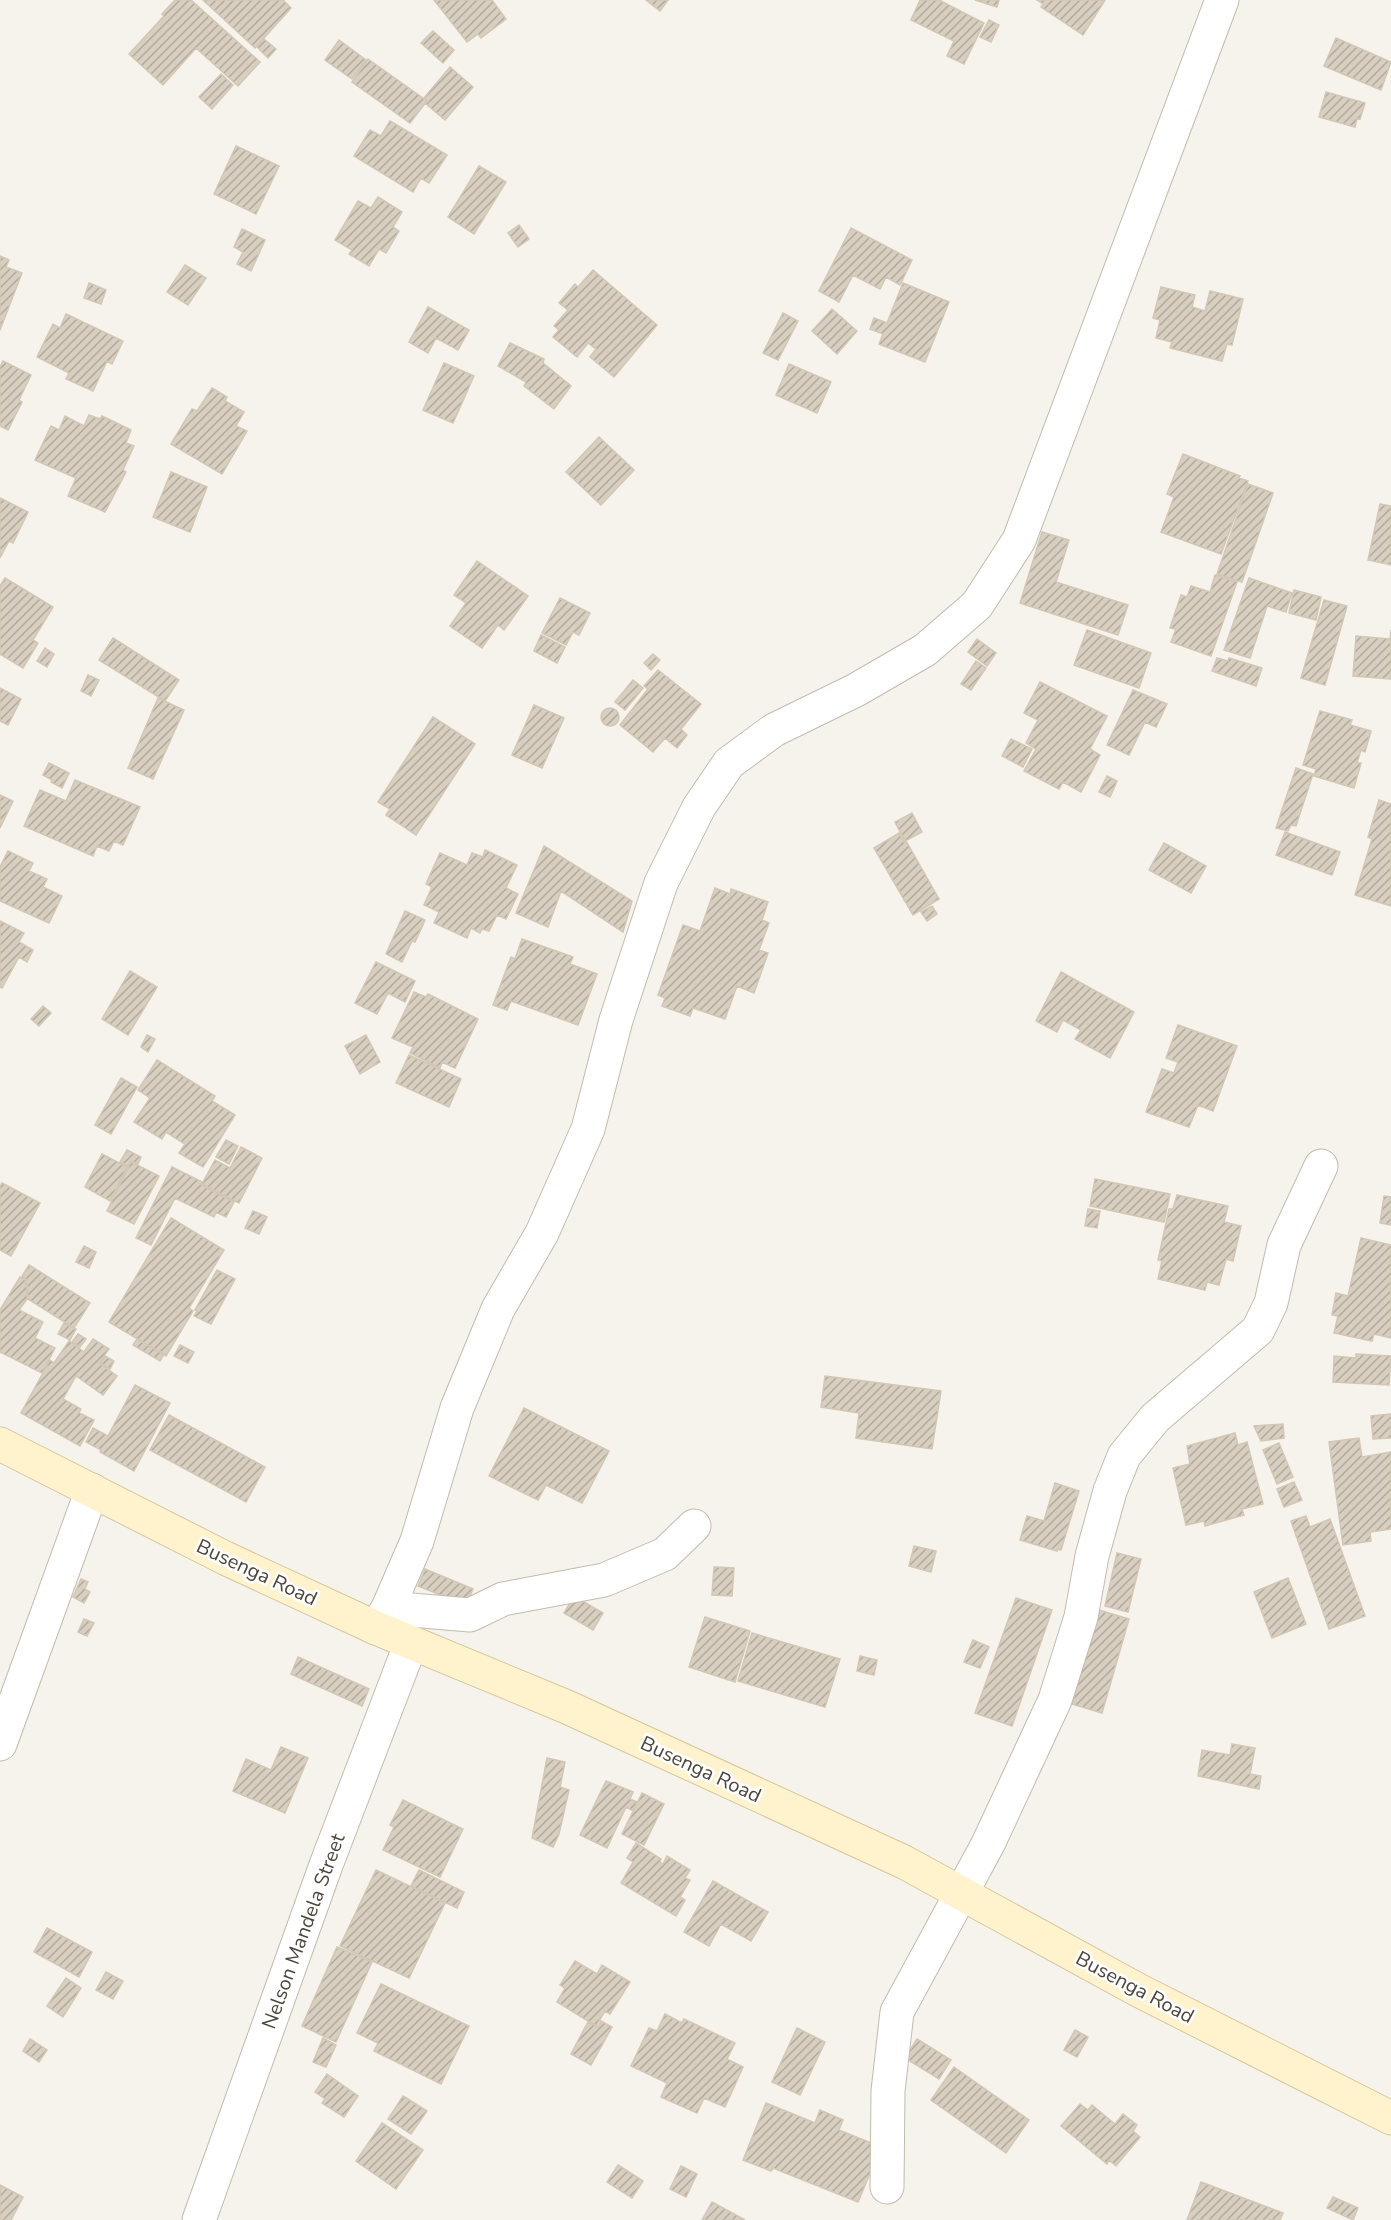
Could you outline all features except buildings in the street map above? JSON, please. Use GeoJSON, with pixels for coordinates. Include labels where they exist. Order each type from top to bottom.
{"type":"FeatureCollection","features":[{"type":"Feature","properties":{"kind":"street"},"geometry":{"type":"LineString","coordinates":[[694,1526],[665,1554],[604,1581],[503,1599],[470,1615],[382,1618],[417,1541],[457,1408],[498,1309],[542,1233],[588,1129],[616,1020],[661,883],[699,807],[729,763],[774,730],[856,690],[925,650],[977,605],[1019,540],[1222,0]]}},
{"type":"Feature","properties":{"kind":"street"},"geometry":{"type":"LineString","coordinates":[[887,2187],[888,2091],[897,2012],[988,1844],[1055,1700],[1081,1617],[1092,1556],[1110,1491],[1124,1456],[1155,1418],[1258,1330],[1271,1303],[1284,1245],[1321,1166]]}},
{"type":"Feature","properties":{"kind":"street","name":"Busenga Road"},"geometry":{"type":"LineString","coordinates":[[0,1444],[225,1558],[382,1618],[411,1643],[578,1712],[904,1862],[1138,1990],[1391,2118]]}},
{"type":"Feature","properties":{"kind":"street"},"geometry":{"type":"LineString","coordinates":[[0,1744],[92,1490]]}},
{"type":"Feature","properties":{"kind":"street","name":"Nelson Mandela Street"},"geometry":{"type":"LineString","coordinates":[[199,2220],[326,1865],[411,1643]]}}]}
